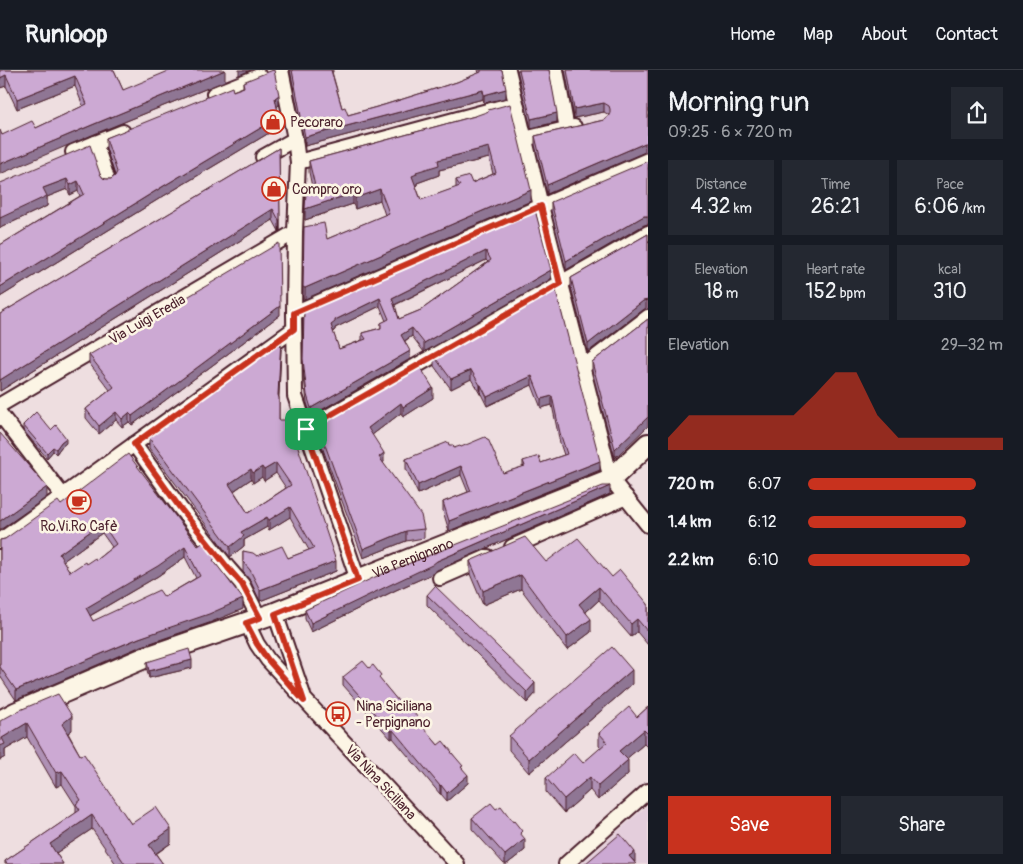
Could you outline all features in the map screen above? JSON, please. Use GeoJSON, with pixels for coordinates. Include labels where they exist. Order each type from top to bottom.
{"type":"FeatureCollection","features":[{"type":"Feature","properties":{"kind":"street"},"geometry":{"type":"LineString","coordinates":[[202,99],[274,70]]}},
{"type":"Feature","properties":{"kind":"street"},"geometry":{"type":"LineString","coordinates":[[281,70],[298,162],[294,232],[295,396],[358,580]]}},
{"type":"Feature","properties":{"kind":"street"},"geometry":{"type":"LineString","coordinates":[[508,70],[560,284],[611,479],[648,525]]}},
{"type":"Feature","properties":{"kind":"street"},"geometry":{"type":"LineString","coordinates":[[556,70],[567,129]]}},
{"type":"Feature","properties":{"kind":"street"},"geometry":{"type":"LineString","coordinates":[[298,162],[516,104]]}},
{"type":"Feature","properties":{"kind":"street"},"geometry":{"type":"LineString","coordinates":[[524,139],[585,125]]}},
{"type":"Feature","properties":{"kind":"street"},"geometry":{"type":"LineString","coordinates":[[60,158],[130,128]]}},
{"type":"Feature","properties":{"kind":"street"},"geometry":{"type":"LineString","coordinates":[[253,164],[295,139]]}},
{"type":"Feature","properties":{"kind":"street"},"geometry":{"type":"LineString","coordinates":[[95,143],[108,181]]}},
{"type":"Feature","properties":{"kind":"street"},"geometry":{"type":"LineString","coordinates":[[294,313],[648,160]]}},
{"type":"Feature","properties":{"kind":"street","name":"Via Luigi Eredia"},"geometry":{"type":"LineString","coordinates":[[0,405],[294,232]]}},
{"type":"Feature","properties":{"kind":"street"},"geometry":{"type":"LineString","coordinates":[[306,429],[648,233]]}},
{"type":"Feature","properties":{"kind":"street"},"geometry":{"type":"LineString","coordinates":[[582,368],[648,317]]}},
{"type":"Feature","properties":{"kind":"street"},"geometry":{"type":"LineString","coordinates":[[0,541],[294,329]]}},
{"type":"Feature","properties":{"kind":"street"},"geometry":{"type":"LineString","coordinates":[[0,414],[63,496]]}},
{"type":"Feature","properties":{"kind":"street"},"geometry":{"type":"LineString","coordinates":[[134,444],[180,508],[242,584],[260,618]]}},
{"type":"Feature","properties":{"kind":"street","name":"Via Perpignano"},"geometry":{"type":"LineString","coordinates":[[0,721],[144,658],[260,618],[611,479],[648,444]]}},
{"type":"Feature","properties":{"kind":"street"},"geometry":{"type":"LineString","coordinates":[[440,578],[626,497]]}},
{"type":"Feature","properties":{"kind":"street","name":"Via Nina Siciliana"},"geometry":{"type":"LineString","coordinates":[[260,618],[304,701]]}},
{"type":"Feature","properties":{"kind":"street","name":"Via Nina Siciliana"},"geometry":{"type":"LineString","coordinates":[[260,618],[257,644],[268,660],[457,864]]}},
{"type":"Feature","properties":{"kind":"street"},"geometry":{"type":"LineString","coordinates":[[566,864],[648,791]]}},
{"type":"Feature","properties":{"kind":"shaded area"},"geometry":{"type":"Polygon","coordinates":[[[648,805],[648,864],[581,864],[648,805]]]}},
{"type":"Feature","properties":{"kind":"building"},"geometry":{"type":"Polygon","coordinates":[[[0,70],[114,70],[123,90],[171,70],[225,70],[0,164],[0,130],[2,135],[32,121],[36,128],[87,104],[75,76],[17,99],[6,75],[0,78],[0,70]]]}},
{"type":"Feature","properties":{"kind":"building"},"geometry":{"type":"Polygon","coordinates":[[[274,70],[279,95],[275,98],[279,117],[0,287],[0,245],[84,194],[78,181],[70,185],[67,179],[43,188],[47,196],[0,218],[0,183],[90,145],[100,174],[103,178],[111,179],[117,172],[106,138],[232,87],[233,91],[244,87],[243,82],[274,70]]]}},
{"type":"Feature","properties":{"kind":"building"},"geometry":{"type":"Polygon","coordinates":[[[292,70],[331,70],[342,108],[345,107],[348,115],[457,82],[481,72],[481,70],[502,70],[506,89],[484,95],[483,90],[305,137],[292,70]]]}},
{"type":"Feature","properties":{"kind":"building"},"geometry":{"type":"Polygon","coordinates":[[[519,70],[549,70],[557,113],[531,119],[519,70]]]}},
{"type":"Feature","properties":{"kind":"building"},"geometry":{"type":"Polygon","coordinates":[[[567,70],[648,70],[648,143],[547,185],[535,136],[604,120],[610,113],[609,106],[604,103],[574,109],[567,70]]]}},
{"type":"Feature","properties":{"kind":"building"},"geometry":{"type":"Polygon","coordinates":[[[510,104],[531,190],[305,288],[303,287],[304,227],[324,223],[327,239],[389,213],[380,189],[355,198],[353,193],[305,209],[306,193],[314,191],[313,186],[315,186],[309,161],[475,116],[510,104]],[[489,147],[438,160],[439,165],[416,172],[417,174],[412,176],[421,200],[460,186],[456,180],[469,176],[472,183],[496,173],[489,147]]]}},
{"type":"Feature","properties":{"kind":"building"},"geometry":{"type":"Polygon","coordinates":[[[279,148],[280,220],[273,209],[0,380],[0,314],[279,148]]]}},
{"type":"Feature","properties":{"kind":"building"},"geometry":{"type":"Polygon","coordinates":[[[648,161],[648,216],[644,216],[566,261],[551,202],[648,161]]]}},
{"type":"Feature","properties":{"kind":"building"},"geometry":{"type":"Polygon","coordinates":[[[535,210],[551,270],[424,343],[412,328],[401,335],[410,351],[311,408],[307,395],[303,359],[304,310],[535,210]],[[486,251],[392,298],[399,319],[421,310],[491,260],[486,251]],[[380,298],[335,320],[331,325],[339,349],[366,339],[362,333],[381,328],[381,323],[389,319],[380,298]]]}},
{"type":"Feature","properties":{"kind":"building"},"geometry":{"type":"Polygon","coordinates":[[[648,234],[648,300],[643,301],[588,344],[571,278],[648,234]]]}},
{"type":"Feature","properties":{"kind":"building"},"geometry":{"type":"Polygon","coordinates":[[[279,243],[280,306],[132,416],[129,413],[122,419],[116,412],[99,426],[86,409],[114,387],[89,355],[279,243]]]}},
{"type":"Feature","properties":{"kind":"building"},"geometry":{"type":"Polygon","coordinates":[[[555,287],[600,461],[449,521],[443,502],[471,491],[461,466],[418,485],[406,459],[448,442],[454,448],[485,437],[488,439],[503,473],[525,466],[523,461],[539,456],[541,463],[567,454],[560,433],[552,396],[541,399],[532,376],[487,397],[471,370],[451,379],[434,356],[555,287]]]}},
{"type":"Feature","properties":{"kind":"building"},"geometry":{"type":"Polygon","coordinates":[[[648,319],[648,417],[615,449],[592,362],[648,319]]]}},
{"type":"Feature","properties":{"kind":"building"},"geometry":{"type":"Polygon","coordinates":[[[281,339],[278,395],[279,420],[289,420],[336,561],[260,590],[250,570],[243,562],[243,551],[257,556],[282,546],[288,558],[314,548],[290,507],[269,520],[267,517],[241,532],[244,536],[230,547],[149,438],[281,339]],[[276,463],[264,470],[262,467],[253,473],[251,469],[229,484],[248,513],[291,485],[276,463]]]}},
{"type":"Feature","properties":{"kind":"building"},"geometry":{"type":"Polygon","coordinates":[[[419,365],[433,388],[403,407],[401,403],[368,428],[384,453],[379,457],[421,515],[424,529],[406,531],[363,549],[317,423],[419,365]]]}},
{"type":"Feature","properties":{"kind":"building"},"geometry":{"type":"Polygon","coordinates":[[[36,412],[51,430],[56,425],[66,438],[56,449],[53,447],[47,453],[23,425],[36,412]]]}},
{"type":"Feature","properties":{"kind":"building"},"geometry":{"type":"Polygon","coordinates":[[[0,433],[47,487],[0,521],[0,433]]]}},
{"type":"Feature","properties":{"kind":"building"},"geometry":{"type":"Polygon","coordinates":[[[128,454],[198,546],[204,542],[216,558],[213,560],[243,599],[209,614],[139,638],[16,690],[0,667],[0,540],[5,539],[58,501],[61,505],[128,454]],[[102,523],[59,554],[70,572],[85,562],[86,564],[95,558],[96,560],[116,544],[102,523]],[[185,547],[158,566],[86,608],[93,621],[159,590],[164,597],[200,576],[185,547]]]}},
{"type":"Feature","properties":{"kind":"building"},"geometry":{"type":"Polygon","coordinates":[[[603,486],[610,486],[437,561],[311,623],[305,610],[375,577],[603,486]]]}},
{"type":"Feature","properties":{"kind":"building"},"geometry":{"type":"Polygon","coordinates":[[[525,537],[546,562],[578,538],[612,577],[620,570],[648,604],[648,632],[637,619],[631,624],[599,587],[579,604],[591,619],[567,637],[521,575],[483,591],[470,561],[525,537]]]}},
{"type":"Feature","properties":{"kind":"building"},"geometry":{"type":"Polygon","coordinates":[[[435,586],[535,683],[527,692],[427,595],[435,586]]]}},
{"type":"Feature","properties":{"kind":"building"},"geometry":{"type":"Polygon","coordinates":[[[612,647],[632,670],[529,759],[509,736],[612,647]]]}},
{"type":"Feature","properties":{"kind":"building"},"geometry":{"type":"Polygon","coordinates":[[[189,649],[192,660],[149,671],[147,662],[189,649]]]}},
{"type":"Feature","properties":{"kind":"building"},"geometry":{"type":"Polygon","coordinates":[[[363,661],[369,668],[373,665],[381,675],[379,678],[403,707],[407,704],[438,745],[443,741],[463,766],[461,767],[468,775],[447,793],[393,730],[391,731],[343,677],[363,661]]]}},
{"type":"Feature","properties":{"kind":"building"},"geometry":{"type":"Polygon","coordinates":[[[58,694],[72,716],[62,724],[80,755],[84,754],[131,824],[156,807],[171,829],[149,845],[163,864],[125,864],[92,815],[50,844],[63,864],[7,864],[5,861],[80,810],[76,804],[81,800],[62,771],[56,773],[27,723],[2,738],[5,744],[0,746],[0,721],[20,710],[58,694]]]}},
{"type":"Feature","properties":{"kind":"building"},"geometry":{"type":"Polygon","coordinates":[[[629,707],[637,717],[648,707],[648,734],[644,730],[619,751],[628,760],[598,786],[590,777],[564,799],[546,778],[574,753],[583,763],[607,742],[599,733],[629,707]]]}},
{"type":"Feature","properties":{"kind":"building"},"geometry":{"type":"Polygon","coordinates":[[[491,803],[496,809],[501,806],[522,831],[520,833],[525,839],[505,855],[472,818],[491,803]]]}},
{"type":"Feature","properties":{"kind":"building"},"geometry":{"type":"Polygon","coordinates":[[[620,834],[635,852],[629,856],[636,864],[585,864],[620,834]]]}},
{"type":"Feature","properties":{"kind":"place","name":"Pecoraro"},"geometry":{"type":"Point","coordinates":[273,122]}},
{"type":"Feature","properties":{"kind":"place","name":"Compro oro"},"geometry":{"type":"Point","coordinates":[274,189]}},
{"type":"Feature","properties":{"kind":"place","name":"Ro.Vi.Ro Cafè"},"geometry":{"type":"Point","coordinates":[79,502]}},
{"type":"Feature","properties":{"kind":"place","name":"Nina Siciliana - Perpignano"},"geometry":{"type":"Point","coordinates":[338,714]}},
{"type":"Feature","properties":{"kind":"route"},"geometry":{"type":"LineString","coordinates":[[541,206],[560,284],[306,429],[358,580],[275,614],[304,701],[268,660],[257,644],[246,623],[260,618],[242,584],[180,508],[134,444],[294,329],[294,313],[541,206]]}}]}
